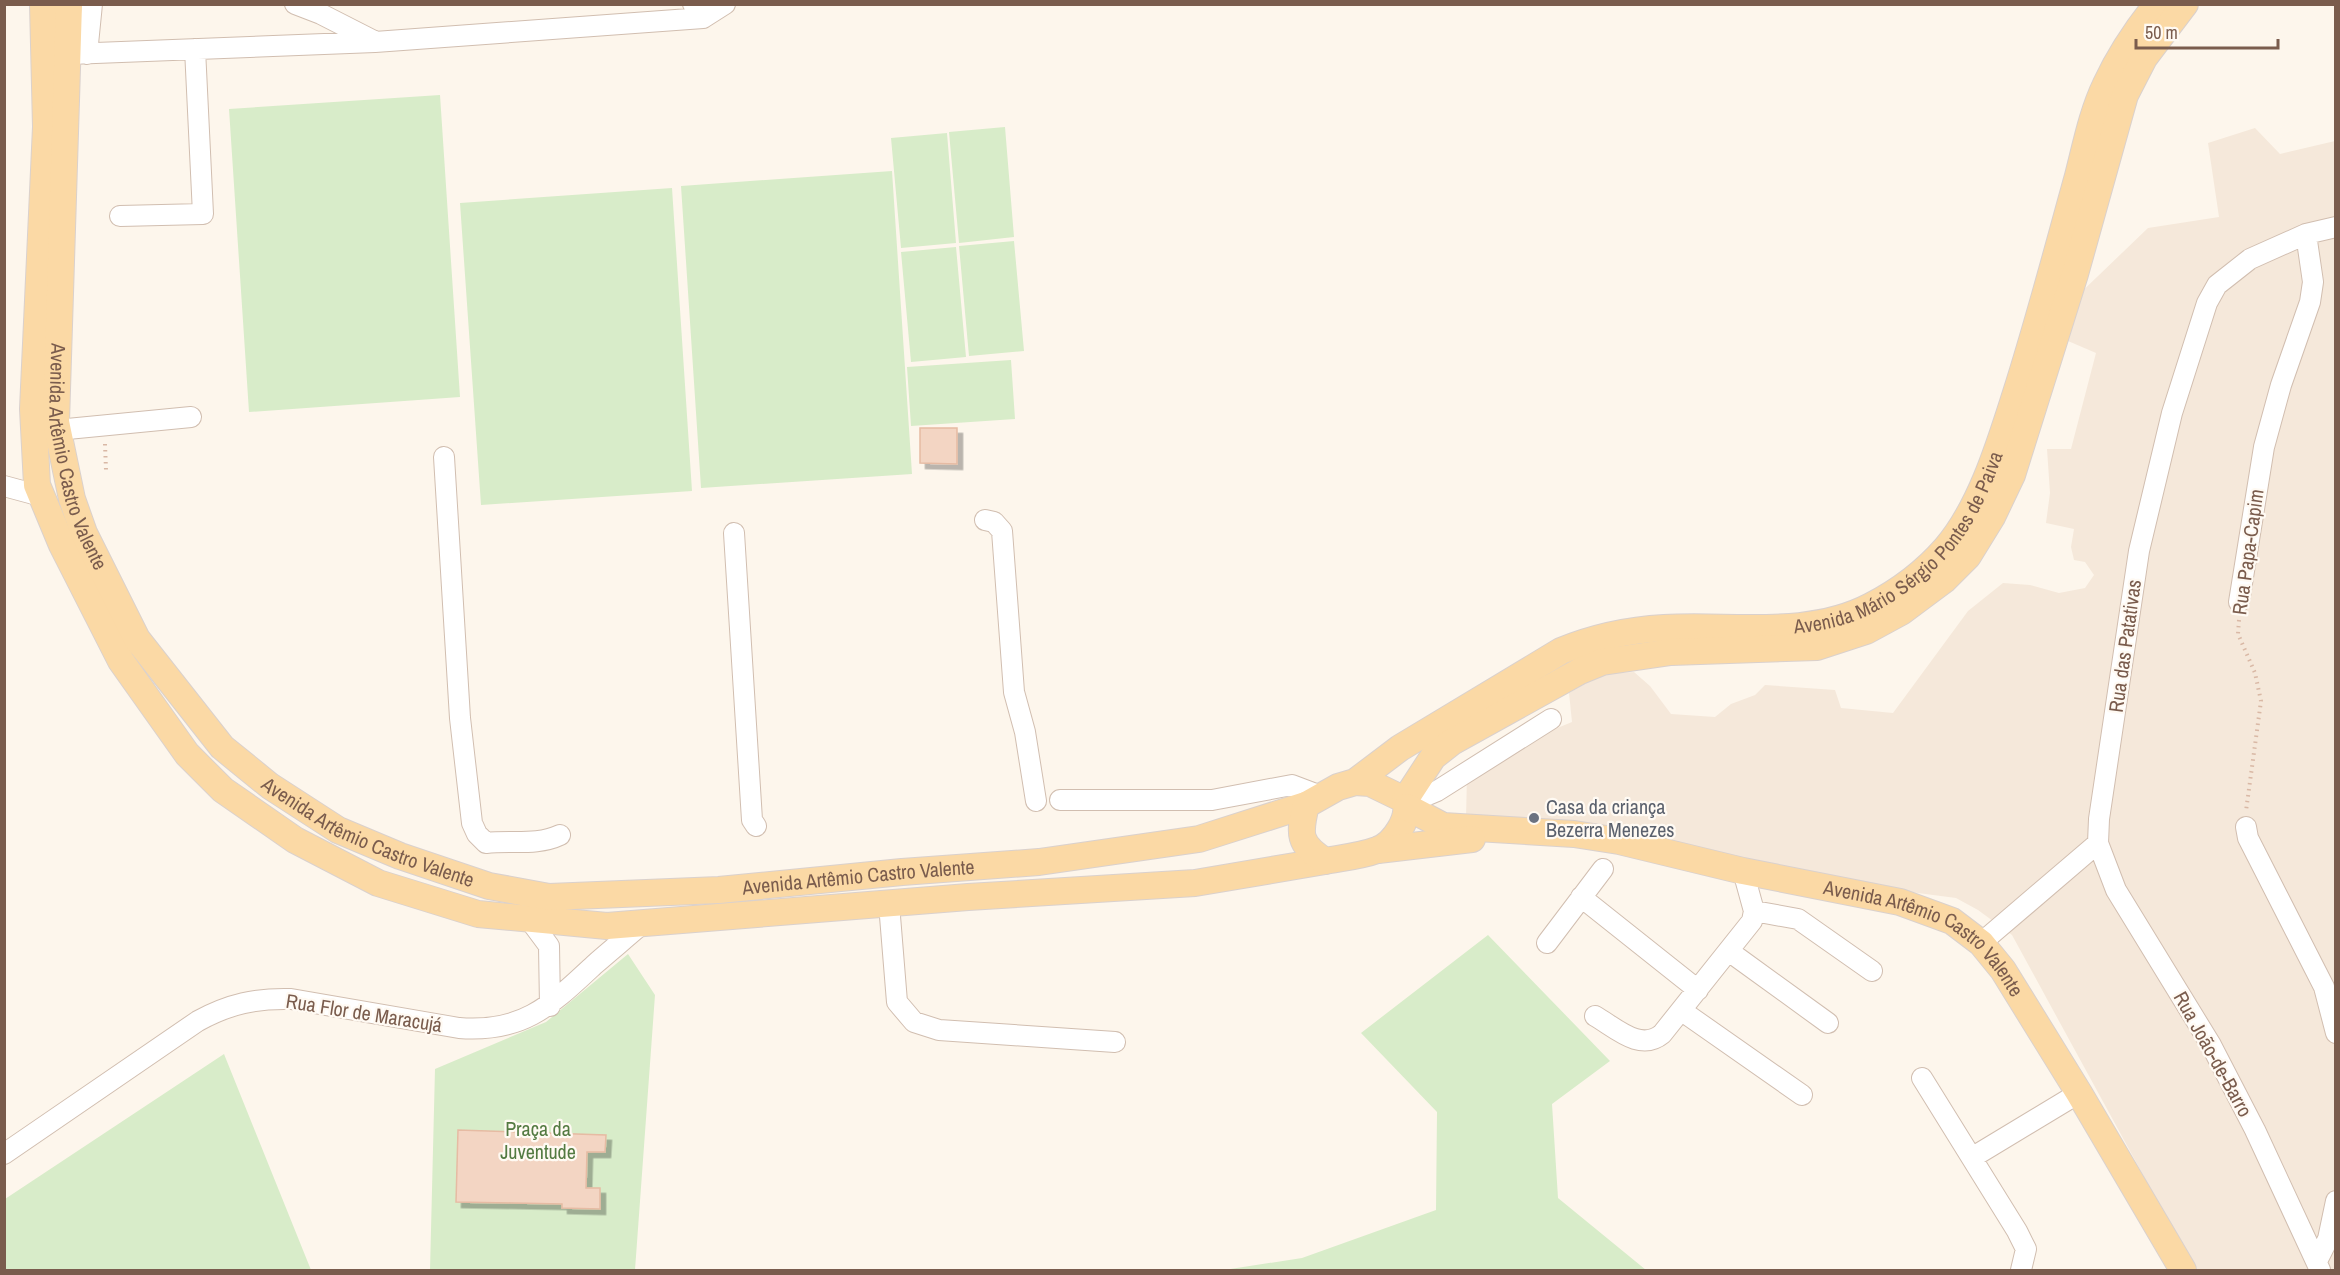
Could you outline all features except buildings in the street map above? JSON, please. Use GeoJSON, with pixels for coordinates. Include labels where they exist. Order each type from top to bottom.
{"type":"FeatureCollection","features":[{"type":"Feature","properties":{"kind":"main road","name":"Avenida Artêmio Castro Valente"},"geometry":{"type":"LineString","coordinates":[[39,490],[33,409],[46,127],[43,4]]}},
{"type":"Feature","properties":{"kind":"main road","name":"Avenida Artêmio Castro Valente"},"geometry":{"type":"LineString","coordinates":[[69,4],[78,54],[57,430],[72,500],[84,533],[137,639],[222,747],[270,786],[338,830],[400,856],[489,886],[549,897],[629,896],[1039,862],[1199,839],[1314,801]]}},
{"type":"Feature","properties":{"kind":"main road","name":"Avenida Mário Sérgio Pontes de Paiva"},"geometry":{"type":"LineString","coordinates":[[1356,782],[1400,748],[1538,664],[1583,642],[1624,632],[1664,628],[1807,626],[1841,619],[1872,606],[1907,584],[1947,547],[1973,504],[2001,441],[2046,298],[2098,104],[2137,29],[2157,4]]}},
{"type":"Feature","properties":{"kind":"main road","name":"Avenida Mário Sérgio Pontes de Paiva"},"geometry":{"type":"LineString","coordinates":[[1406,804],[1433,757],[1452,742],[1580,671],[1618,658],[1671,652],[1817,647],[1866,631],[1901,612],[1944,580],[1968,556],[1992,517],[2012,475],[2075,274],[2125,95],[2144,58],[2185,4]]}},
{"type":"Feature","properties":{"kind":"main road"},"geometry":{"type":"LineString","coordinates":[[39,490],[62,545],[121,661],[187,754],[223,790],[296,840],[378,883],[478,914],[608,926],[1195,883],[1325,861],[1378,850],[1400,830],[1406,804],[1384,788],[1356,782],[1314,801],[1301,827],[1302,837],[1311,852],[1325,861]]}},
{"type":"Feature","properties":{"kind":"main road","name":"Avenida Artêmio Castro Valente"},"geometry":{"type":"LineString","coordinates":[[1406,804],[1443,826],[1574,834],[1619,841],[1743,871],[1900,902],[1952,921],[1981,943],[2002,970],[2079,1093],[2183,1270]]}},
{"type":"Feature","properties":{"kind":"main road","name":"Avenida Artêmio Castro Valente"},"geometry":{"type":"LineString","coordinates":[[1378,850],[1480,838],[1510,830]]}},
{"type":"Feature","properties":{"kind":"street"},"geometry":{"type":"LineString","coordinates":[[92,4],[78,54],[375,42],[698,11],[725,4]]}},
{"type":"Feature","properties":{"kind":"street"},"geometry":{"type":"LineString","coordinates":[[295,4],[321,14],[375,42]]}},
{"type":"Feature","properties":{"kind":"street"},"geometry":{"type":"LineString","coordinates":[[120,216],[202,214],[195,49]]}},
{"type":"Feature","properties":{"kind":"street","name":"Rua das Patativas"},"geometry":{"type":"LineString","coordinates":[[2098,843],[2139,551],[2172,414],[2207,303],[2217,285],[2250,259],[2306,234],[2336,227]]}},
{"type":"Feature","properties":{"kind":"street","name":"Rua Papa-Capim"},"geometry":{"type":"LineString","coordinates":[[2239,602],[2264,447],[2281,385],[2310,302],[2313,282],[2306,234]]}},
{"type":"Feature","properties":{"kind":"street"},"geometry":{"type":"LineString","coordinates":[[57,430],[191,417]]}},
{"type":"Feature","properties":{"kind":"street"},"geometry":{"type":"LineString","coordinates":[[444,457],[460,718],[472,823],[477,834],[486,843],[528,842],[551,839],[560,835]]}},
{"type":"Feature","properties":{"kind":"street"},"geometry":{"type":"LineString","coordinates":[[4,486],[39,490]]}},
{"type":"Feature","properties":{"kind":"street"},"geometry":{"type":"LineString","coordinates":[[985,520],[994,522],[1002,531],[1014,692],[1025,732],[1036,801]]}},
{"type":"Feature","properties":{"kind":"street"},"geometry":{"type":"LineString","coordinates":[[734,533],[752,820],[756,826]]}},
{"type":"Feature","properties":{"kind":"street"},"geometry":{"type":"LineString","coordinates":[[1406,804],[1437,791],[1551,719]]}},
{"type":"Feature","properties":{"kind":"street"},"geometry":{"type":"LineString","coordinates":[[1060,800],[1203,800],[1239,797],[1292,785],[1314,801]]}},
{"type":"Feature","properties":{"kind":"street"},"geometry":{"type":"LineString","coordinates":[[2246,827],[2248,838],[2324,987],[2336,1033]]}},
{"type":"Feature","properties":{"kind":"street"},"geometry":{"type":"LineString","coordinates":[[1981,943],[2098,843]]}},
{"type":"Feature","properties":{"kind":"street","name":"Rua João-de-Barro"},"geometry":{"type":"LineString","coordinates":[[2098,843],[2116,890],[2211,1045],[2255,1130],[2318,1266]]}},
{"type":"Feature","properties":{"kind":"street"},"geometry":{"type":"LineString","coordinates":[[1547,943],[1603,869]]}},
{"type":"Feature","properties":{"kind":"street"},"geometry":{"type":"LineString","coordinates":[[1595,1016],[1644,1042],[1654,1041],[1662,1034],[1730,952],[1752,921],[1754,911],[1743,871]]}},
{"type":"Feature","properties":{"kind":"street"},"geometry":{"type":"LineString","coordinates":[[1581,897],[1698,990]]}},
{"type":"Feature","properties":{"kind":"street"},"geometry":{"type":"LineString","coordinates":[[889,904],[897,1002],[914,1022],[939,1030],[1116,1042]]}},
{"type":"Feature","properties":{"kind":"street"},"geometry":{"type":"LineString","coordinates":[[1754,911],[1798,919],[1872,971]]}},
{"type":"Feature","properties":{"kind":"street"},"geometry":{"type":"LineString","coordinates":[[529,919],[549,946],[550,1006]]}},
{"type":"Feature","properties":{"kind":"street","name":"Rua Flor de Maracujá"},"geometry":{"type":"LineString","coordinates":[[4,1154],[198,1021],[220,1009],[265,998],[291,999],[411,1022],[482,1030],[511,1023],[550,1006],[643,923]]}},
{"type":"Feature","properties":{"kind":"street"},"geometry":{"type":"LineString","coordinates":[[1730,952],[1828,1023]]}},
{"type":"Feature","properties":{"kind":"street"},"geometry":{"type":"LineString","coordinates":[[1682,1011],[1802,1095]]}},
{"type":"Feature","properties":{"kind":"street"},"geometry":{"type":"LineString","coordinates":[[1922,1078],[1973,1156],[2026,1249],[2025,1262],[2021,1270]]}},
{"type":"Feature","properties":{"kind":"street"},"geometry":{"type":"LineString","coordinates":[[1973,1156],[2079,1093]]}},
{"type":"Feature","properties":{"kind":"street"},"geometry":{"type":"LineString","coordinates":[[2318,1266],[2328,1239],[2336,1201]]}},
{"type":"Feature","properties":{"kind":"path"},"geometry":{"type":"LineString","coordinates":[[104,425],[106,470]]}},
{"type":"Feature","properties":{"kind":"path","name":"Rua Papa-Capim"},"geometry":{"type":"LineString","coordinates":[[2239,602],[2238,634],[2256,673],[2261,701],[2247,797],[2246,827]]}},
{"type":"Feature","properties":{"kind":"shaded area"},"geometry":{"type":"Polygon","coordinates":[[[2255,128],[2280,154],[2335,141],[2335,1270],[2195,1270],[2012,935],[1978,910],[1956,898],[1811,879],[1466,818],[1467,776],[1506,749],[1572,722],[1569,693],[1602,674],[1634,672],[1650,686],[1671,714],[1715,717],[1731,704],[1755,695],[1765,685],[1835,690],[1841,708],[1893,713],[1968,611],[2003,583],[2030,585],[2059,593],[2085,588],[2094,575],[2085,562],[2074,560],[2071,547],[2074,529],[2046,523],[2050,493],[2047,449],[2071,449],[2096,353],[2061,338],[2072,301],[2148,228],[2219,217],[2208,143],[2255,128]]]}},
{"type":"Feature","properties":{"kind":"green space"},"geometry":{"type":"Polygon","coordinates":[[[440,95],[460,397],[249,412],[229,109],[440,95]]]}},
{"type":"Feature","properties":{"kind":"green space"},"geometry":{"type":"Polygon","coordinates":[[[1005,127],[1014,237],[959,243],[949,132],[1005,127]]]}},
{"type":"Feature","properties":{"kind":"green space"},"geometry":{"type":"Polygon","coordinates":[[[947,133],[956,243],[901,248],[891,138],[947,133]]]}},
{"type":"Feature","properties":{"kind":"green space"},"geometry":{"type":"Polygon","coordinates":[[[892,171],[912,474],[701,488],[681,186],[892,171]]]}},
{"type":"Feature","properties":{"kind":"green space"},"geometry":{"type":"Polygon","coordinates":[[[672,188],[692,491],[481,505],[460,203],[672,188]]]}},
{"type":"Feature","properties":{"kind":"green space"},"geometry":{"type":"Polygon","coordinates":[[[1014,241],[1024,351],[969,356],[959,246],[1014,241]]]}},
{"type":"Feature","properties":{"kind":"green space"},"geometry":{"type":"Polygon","coordinates":[[[956,247],[966,357],[911,362],[901,252],[956,247]]]}},
{"type":"Feature","properties":{"kind":"green space"},"geometry":{"type":"Polygon","coordinates":[[[1011,360],[1015,419],[911,426],[907,367],[1011,360]]]}},
{"type":"Feature","properties":{"kind":"green space"},"geometry":{"type":"Polygon","coordinates":[[[1488,935],[1610,1061],[1552,1104],[1558,1198],[1646,1270],[1224,1270],[1302,1258],[1436,1210],[1437,1112],[1361,1033],[1488,935]]]}},
{"type":"Feature","properties":{"kind":"green space","name":"Praça da Juventude"},"geometry":{"type":"Polygon","coordinates":[[[628,954],[655,995],[635,1270],[430,1270],[435,1069],[546,1022],[628,954]]]}},
{"type":"Feature","properties":{"kind":"green space"},"geometry":{"type":"Polygon","coordinates":[[[224,1054],[311,1270],[5,1270],[5,1199],[224,1054]]]}},
{"type":"Feature","properties":{"kind":"place","name":"Casa da criança Bezerra Menezes"},"geometry":{"type":"Point","coordinates":[1534,818]}}]}
